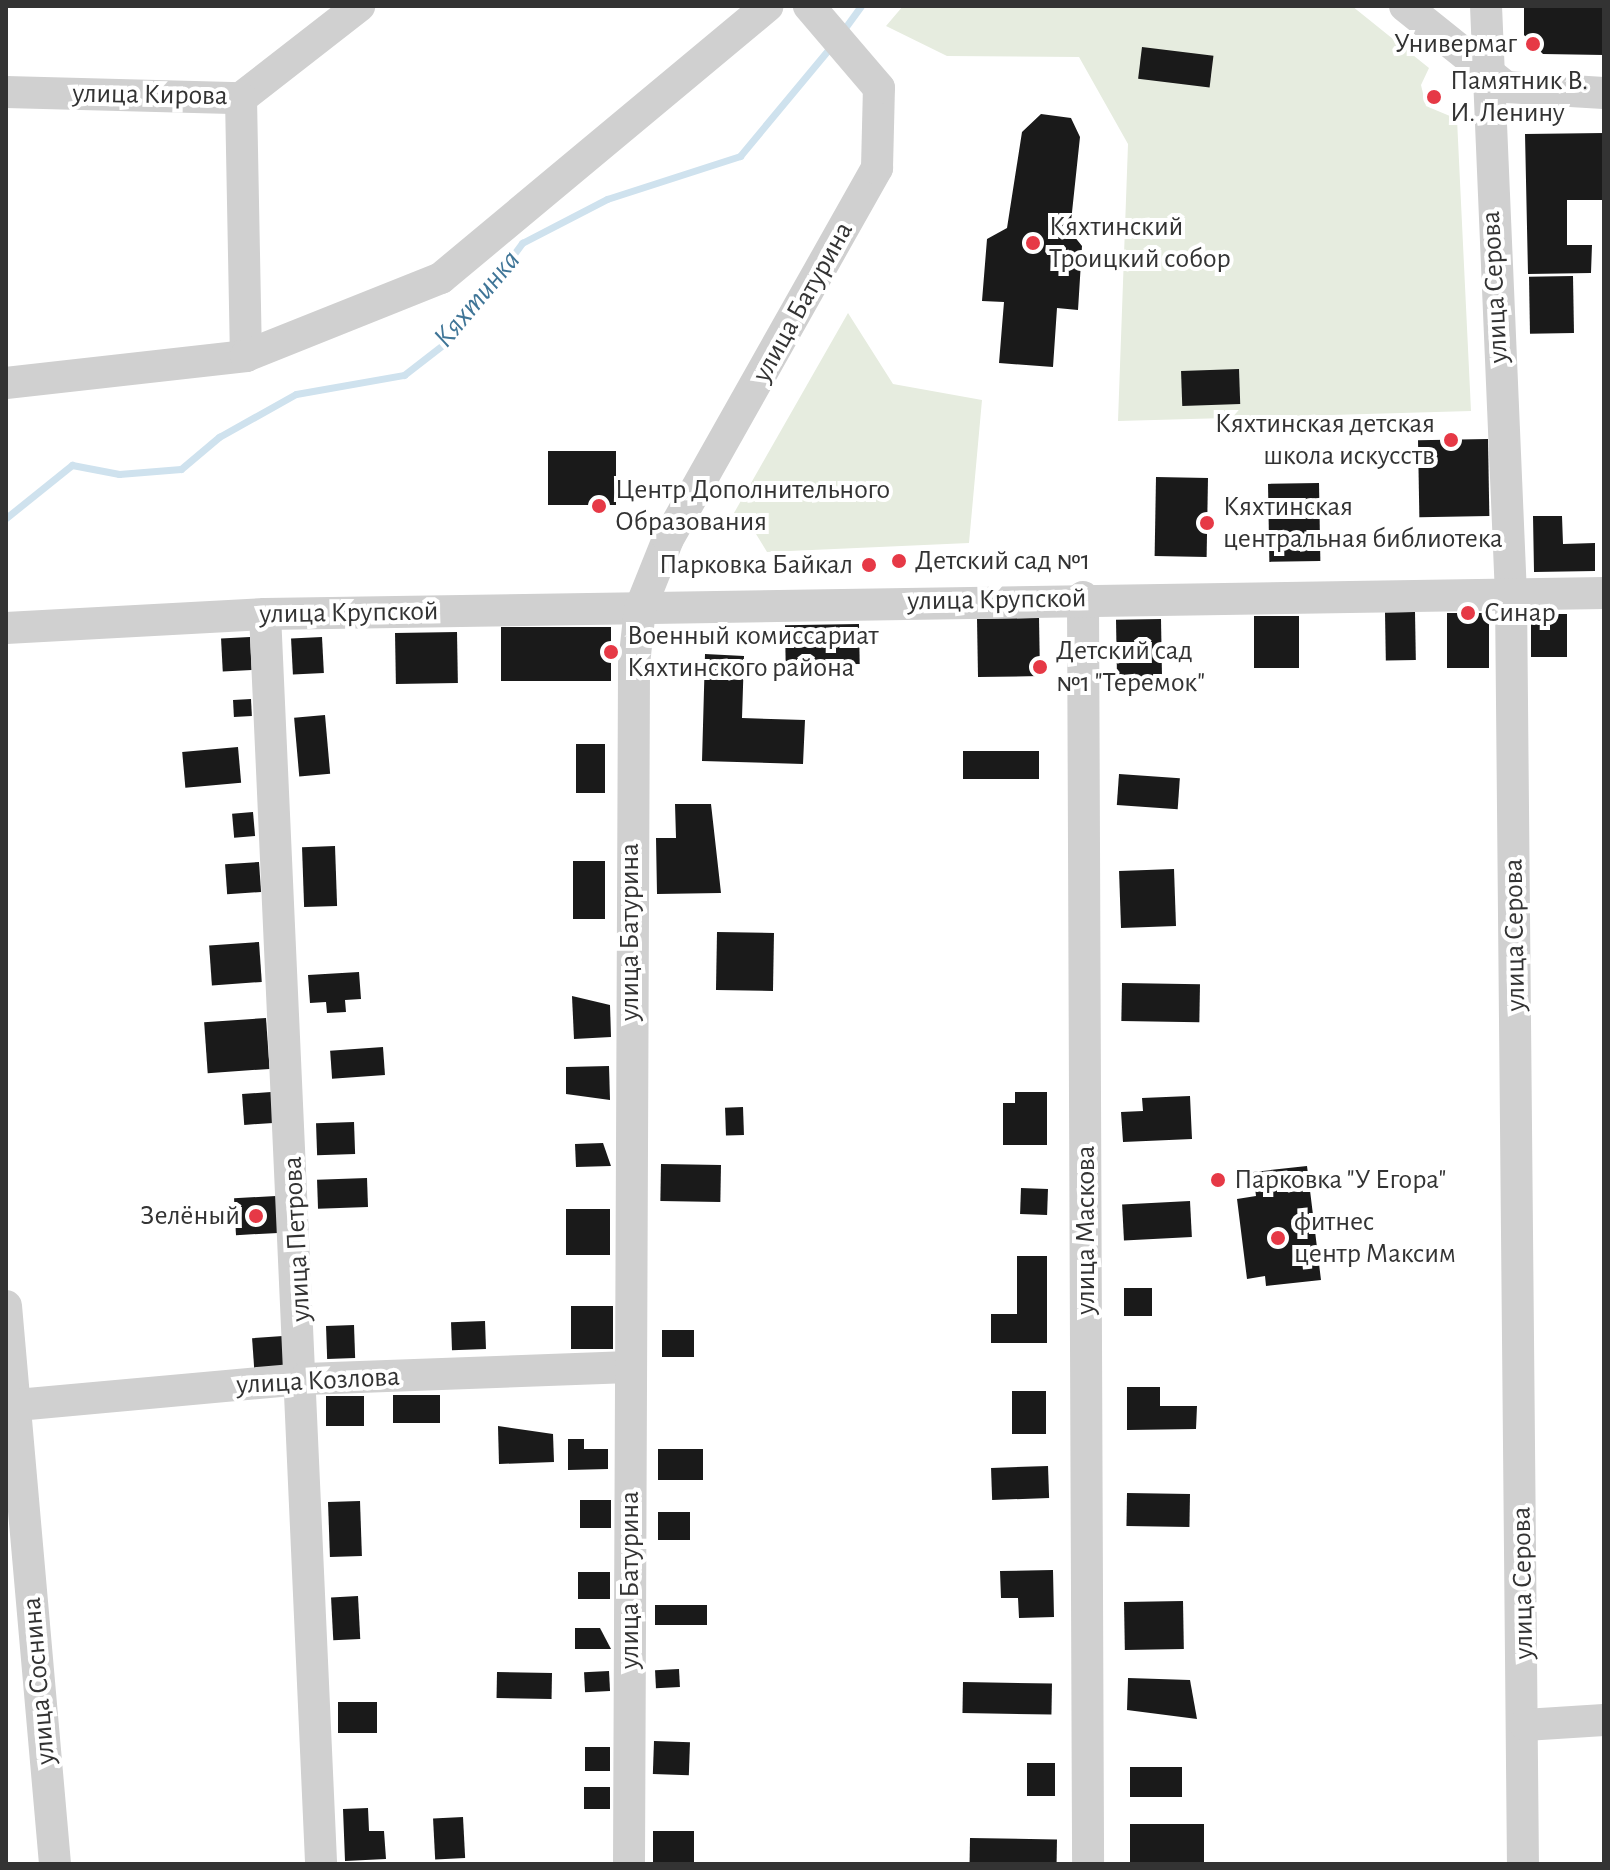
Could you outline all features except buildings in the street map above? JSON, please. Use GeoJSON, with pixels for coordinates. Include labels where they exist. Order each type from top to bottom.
{"type":"FeatureCollection","features":[{"type":"Feature","properties":{"kind":"street","name":"улица Кирова"},"geometry":{"type":"LineString","coordinates":[[6,92],[241,98],[359,6]]}},
{"type":"Feature","properties":{"kind":"street"},"geometry":{"type":"LineString","coordinates":[[6,383],[246,356],[441,278],[767,6]]}},
{"type":"Feature","properties":{"kind":"street"},"geometry":{"type":"LineString","coordinates":[[1405,6],[1487,73],[1530,93],[1604,93]]}},
{"type":"Feature","properties":{"kind":"street","name":"улица Серова"},"geometry":{"type":"LineString","coordinates":[[1486,6],[1511,596],[1525,1725],[1523,1864]]}},
{"type":"Feature","properties":{"kind":"street","name":"улица Батурина"},"geometry":{"type":"LineString","coordinates":[[629,1864],[631,722],[640,609],[668,539],[877,168],[879,88],[816,13]]}},
{"type":"Feature","properties":{"kind":"street"},"geometry":{"type":"LineString","coordinates":[[241,98],[246,356]]}},
{"type":"Feature","properties":{"kind":"street","name":"улица Крупской"},"geometry":{"type":"LineString","coordinates":[[6,628],[265,614],[640,609],[1083,597],[1604,593]]}},
{"type":"Feature","properties":{"kind":"street","name":"улица Маскова"},"geometry":{"type":"LineString","coordinates":[[1083,597],[1088,1864]]}},
{"type":"Feature","properties":{"kind":"street","name":"улица Петрова"},"geometry":{"type":"LineString","coordinates":[[265,614],[305,1379],[321,1864]]}},
{"type":"Feature","properties":{"kind":"street","name":"улица Соснина"},"geometry":{"type":"LineString","coordinates":[[6,1306],[10,1406],[55,1864]]}},
{"type":"Feature","properties":{"kind":"street","name":"улица Козлова"},"geometry":{"type":"LineString","coordinates":[[10,1406],[305,1379],[630,1367]]}},
{"type":"Feature","properties":{"kind":"street"},"geometry":{"type":"LineString","coordinates":[[1525,1725],[1604,1720]]}},
{"type":"Feature","properties":{"kind":"shaded area"},"geometry":{"type":"Polygon","coordinates":[[[903,6],[1352,6],[1429,68],[1421,85],[1426,106],[1457,119],[1471,411],[1118,421],[1128,144],[1079,57],[947,56],[886,26],[903,6]]]}},
{"type":"Feature","properties":{"kind":"shaded area"},"geometry":{"type":"Polygon","coordinates":[[[848,313],[893,384],[982,400],[969,543],[767,552],[756,534],[726,527],[848,313]]]}},
{"type":"Feature","properties":{"kind":"waterway","name":"Кяхтинка"},"geometry":{"type":"LineString","coordinates":[[842,32],[861,6]]}},
{"type":"Feature","properties":{"kind":"waterway","name":"Кяхтинка"},"geometry":{"type":"LineString","coordinates":[[6,518],[72,465],[119,474],[181,469],[219,437],[296,394],[404,375],[453,337],[522,243],[607,199],[740,156],[832,45]]}},
{"type":"Feature","properties":{"kind":"place","name":"Универмаг"},"geometry":{"type":"Point","coordinates":[1533,44]}},
{"type":"Feature","properties":{"kind":"place","name":"Памятник В. И. Ленину"},"geometry":{"type":"Point","coordinates":[1434,97]}},
{"type":"Feature","properties":{"kind":"place","name":"Кяхтинский Троицкий собор"},"geometry":{"type":"Point","coordinates":[1033,243]}},
{"type":"Feature","properties":{"kind":"place","name":"Кяхтинская детская школа искусств"},"geometry":{"type":"Point","coordinates":[1451,440]}},
{"type":"Feature","properties":{"kind":"place","name":"Центр Дополнительного Образования"},"geometry":{"type":"Point","coordinates":[599,506]}},
{"type":"Feature","properties":{"kind":"place","name":"Кяхтинская центральная библиотека"},"geometry":{"type":"Point","coordinates":[1207,523]}},
{"type":"Feature","properties":{"kind":"place","name":"Детский сад №1"},"geometry":{"type":"Point","coordinates":[899,561]}},
{"type":"Feature","properties":{"kind":"place","name":"Парковка Байкал"},"geometry":{"type":"Point","coordinates":[869,565]}},
{"type":"Feature","properties":{"kind":"place","name":"Синар"},"geometry":{"type":"Point","coordinates":[1468,613]}},
{"type":"Feature","properties":{"kind":"place","name":"Военный комиссариат Кяхтинского района"},"geometry":{"type":"Point","coordinates":[611,652]}},
{"type":"Feature","properties":{"kind":"place","name":"Детский сад №1 \"Теремок\""},"geometry":{"type":"Point","coordinates":[1040,667]}},
{"type":"Feature","properties":{"kind":"place","name":"Парковка \"У Егора\""},"geometry":{"type":"Point","coordinates":[1218,1180]}},
{"type":"Feature","properties":{"kind":"place","name":"Зелёный"},"geometry":{"type":"Point","coordinates":[256,1216]}},
{"type":"Feature","properties":{"kind":"place","name":"фитнес центр Максим"},"geometry":{"type":"Point","coordinates":[1278,1238]}}]}
